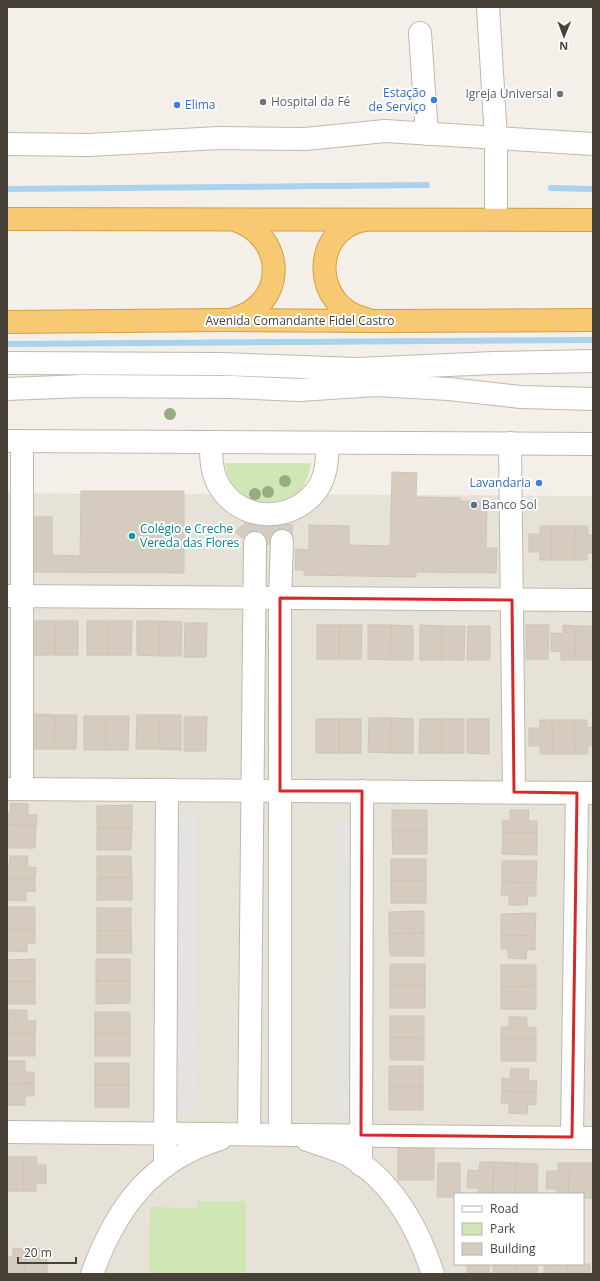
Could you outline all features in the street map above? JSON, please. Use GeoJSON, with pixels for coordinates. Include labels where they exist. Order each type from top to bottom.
{"type":"FeatureCollection","features":[{"type":"Feature","properties":{"kind":"highway"},"geometry":{"type":"LineString","coordinates":[[7,219],[226,218],[593,220]]}},
{"type":"Feature","properties":{"kind":"highway"},"geometry":{"type":"LineString","coordinates":[[225,320],[241,317],[262,302],[271,287],[274,270],[268,245],[257,231],[242,222],[226,218]]}},
{"type":"Feature","properties":{"kind":"highway"},"geometry":{"type":"LineString","coordinates":[[377,321],[353,315],[340,306],[327,286],[324,262],[330,246],[339,233],[356,222],[378,219]]}},
{"type":"Feature","properties":{"kind":"highway","name":"Avenida Comandante Fidel Castro"},"geometry":{"type":"LineString","coordinates":[[7,322],[225,320],[593,320]]}},
{"type":"Feature","properties":{"kind":"street"},"geometry":{"type":"LineString","coordinates":[[488,7],[496,138],[496,219]]}},
{"type":"Feature","properties":{"kind":"street"},"geometry":{"type":"LineString","coordinates":[[420,33],[427,134]]}},
{"type":"Feature","properties":{"kind":"street"},"geometry":{"type":"LineString","coordinates":[[7,144],[90,145],[219,138],[306,139],[385,131],[593,144]]}},
{"type":"Feature","properties":{"kind":"street"},"geometry":{"type":"LineString","coordinates":[[7,364],[219,364],[357,369],[494,363],[593,361]]}},
{"type":"Feature","properties":{"kind":"street"},"geometry":{"type":"LineString","coordinates":[[7,389],[98,386],[232,387],[299,390],[376,385],[449,389],[521,397],[593,399]]}},
{"type":"Feature","properties":{"kind":"street"},"geometry":{"type":"LineString","coordinates":[[449,389],[593,386]]}},
{"type":"Feature","properties":{"kind":"street"},"geometry":{"type":"LineString","coordinates":[[7,1132],[165,1134],[249,1133],[582,1138],[585,793],[14,789],[15,441],[593,444]]}},
{"type":"Feature","properties":{"kind":"street"},"geometry":{"type":"LineString","coordinates":[[211,442],[213,471],[222,490],[238,505],[255,517],[282,526]]}},
{"type":"Feature","properties":{"kind":"street"},"geometry":{"type":"LineString","coordinates":[[280,1134],[280,598],[282,526],[308,500],[321,484],[327,464],[328,443]]}},
{"type":"Feature","properties":{"kind":"street"},"geometry":{"type":"LineString","coordinates":[[510,443],[514,792]]}},
{"type":"Feature","properties":{"kind":"street"},"geometry":{"type":"LineString","coordinates":[[249,1133],[255,544]]}},
{"type":"Feature","properties":{"kind":"street"},"geometry":{"type":"LineString","coordinates":[[15,596],[593,600]]}},
{"type":"Feature","properties":{"kind":"street"},"geometry":{"type":"LineString","coordinates":[[165,1166],[167,790]]}},
{"type":"Feature","properties":{"kind":"street"},"geometry":{"type":"LineString","coordinates":[[361,1165],[362,791]]}},
{"type":"Feature","properties":{"kind":"street"},"geometry":{"type":"LineString","coordinates":[[92,1274],[111,1229],[126,1204],[143,1184],[181,1154],[200,1145],[222,1138],[249,1133]]}},
{"type":"Feature","properties":{"kind":"street"},"geometry":{"type":"LineString","coordinates":[[280,1134],[328,1147],[350,1156],[386,1187],[403,1208],[417,1233],[433,1274]]}},
{"type":"Feature","properties":{"kind":"highlighted area"},"geometry":{"type":"Polygon","coordinates":[[[280,598],[512,600],[514,792],[577,793],[572,1137],[361,1135],[362,791],[280,791],[280,598]]]}},
{"type":"Feature","properties":{"kind":"shaded area"},"geometry":{"type":"Polygon","coordinates":[[[7,493],[593,496],[593,1274],[7,1274],[7,493]]]}},
{"type":"Feature","properties":{"kind":"shaded area"},"geometry":{"type":"Polygon","coordinates":[[[179,816],[196,816],[195,1115],[178,1115],[179,816]]]}},
{"type":"Feature","properties":{"kind":"shaded area"},"geometry":{"type":"Polygon","coordinates":[[[336,819],[353,819],[352,1118],[335,1117],[336,819]]]}},
{"type":"Feature","properties":{"kind":"green space"},"geometry":{"type":"Polygon","coordinates":[[[225,463],[311,463],[307,480],[299,493],[293,498],[279,504],[259,505],[248,500],[232,487],[225,463]]]}},
{"type":"Feature","properties":{"kind":"green space"},"geometry":{"type":"Polygon","coordinates":[[[198,1201],[246,1201],[246,1274],[149,1274],[150,1207],[197,1208],[198,1201]]]}},
{"type":"Feature","properties":{"kind":"building"},"geometry":{"type":"Polygon","coordinates":[[[392,472],[417,473],[416,497],[460,498],[460,501],[487,502],[486,548],[497,548],[496,573],[416,572],[416,577],[304,575],[304,570],[295,570],[296,549],[309,550],[309,525],[349,526],[349,545],[390,546],[392,472]]]}},
{"type":"Feature","properties":{"kind":"building","name":"Colégio e Creche Vereda das Flores"},"geometry":{"type":"Polygon","coordinates":[[[81,491],[184,491],[184,573],[33,572],[33,517],[52,517],[52,555],[80,556],[81,491]]]}},
{"type":"Feature","properties":{"kind":"building"},"geometry":{"type":"Polygon","coordinates":[[[255,521],[282,524],[293,532],[287,537],[265,545],[248,542],[235,532],[240,527],[255,521]]]}},
{"type":"Feature","properties":{"kind":"building"},"geometry":{"type":"Polygon","coordinates":[[[540,526],[552,526],[552,560],[540,560],[540,552],[529,552],[529,534],[540,534],[540,526]]]}},
{"type":"Feature","properties":{"kind":"building"},"geometry":{"type":"Polygon","coordinates":[[[552,526],[575,526],[574,560],[552,560],[552,526]]]}},
{"type":"Feature","properties":{"kind":"building"},"geometry":{"type":"Polygon","coordinates":[[[575,526],[588,526],[588,535],[593,535],[593,553],[587,553],[587,560],[574,560],[575,526]]]}},
{"type":"Feature","properties":{"kind":"building"},"geometry":{"type":"Polygon","coordinates":[[[33,621],[56,621],[55,655],[33,655],[33,621]]]}},
{"type":"Feature","properties":{"kind":"building"},"geometry":{"type":"Polygon","coordinates":[[[56,621],[78,621],[78,655],[55,655],[56,621]]]}},
{"type":"Feature","properties":{"kind":"building"},"geometry":{"type":"Polygon","coordinates":[[[87,621],[109,621],[109,655],[87,655],[87,621]]]}},
{"type":"Feature","properties":{"kind":"building"},"geometry":{"type":"Polygon","coordinates":[[[109,621],[132,621],[131,655],[109,655],[109,621]]]}},
{"type":"Feature","properties":{"kind":"building"},"geometry":{"type":"Polygon","coordinates":[[[137,621],[159,621],[159,656],[137,655],[137,621]]]}},
{"type":"Feature","properties":{"kind":"building"},"geometry":{"type":"Polygon","coordinates":[[[159,621],[182,622],[181,656],[159,656],[159,621]]]}},
{"type":"Feature","properties":{"kind":"building"},"geometry":{"type":"Polygon","coordinates":[[[185,623],[207,623],[206,657],[184,657],[185,623]]]}},
{"type":"Feature","properties":{"kind":"building"},"geometry":{"type":"Polygon","coordinates":[[[317,625],[339,625],[339,659],[317,659],[317,625]]]}},
{"type":"Feature","properties":{"kind":"building"},"geometry":{"type":"Polygon","coordinates":[[[339,625],[362,625],[361,659],[339,659],[339,625]]]}},
{"type":"Feature","properties":{"kind":"building"},"geometry":{"type":"Polygon","coordinates":[[[368,625],[391,625],[390,660],[368,659],[368,625]]]}},
{"type":"Feature","properties":{"kind":"building"},"geometry":{"type":"Polygon","coordinates":[[[391,625],[413,626],[413,660],[390,660],[391,625]]]}},
{"type":"Feature","properties":{"kind":"building"},"geometry":{"type":"Polygon","coordinates":[[[420,625],[442,626],[442,660],[420,660],[420,625]]]}},
{"type":"Feature","properties":{"kind":"building"},"geometry":{"type":"Polygon","coordinates":[[[526,625],[549,625],[548,659],[526,659],[526,625]]]}},
{"type":"Feature","properties":{"kind":"building"},"geometry":{"type":"Polygon","coordinates":[[[563,625],[576,626],[575,660],[561,660],[561,652],[551,651],[551,633],[563,634],[563,625]]]}},
{"type":"Feature","properties":{"kind":"building"},"geometry":{"type":"Polygon","coordinates":[[[442,626],[465,626],[464,660],[442,660],[442,626]]]}},
{"type":"Feature","properties":{"kind":"building"},"geometry":{"type":"Polygon","coordinates":[[[468,626],[490,626],[490,660],[467,660],[468,626]]]}},
{"type":"Feature","properties":{"kind":"building"},"geometry":{"type":"Polygon","coordinates":[[[576,626],[593,626],[593,660],[575,660],[576,626]]]}},
{"type":"Feature","properties":{"kind":"building"},"geometry":{"type":"Polygon","coordinates":[[[32,714],[55,715],[54,749],[32,749],[32,714]]]}},
{"type":"Feature","properties":{"kind":"building"},"geometry":{"type":"Polygon","coordinates":[[[55,715],[77,715],[76,749],[54,749],[55,715]]]}},
{"type":"Feature","properties":{"kind":"building"},"geometry":{"type":"Polygon","coordinates":[[[137,715],[159,715],[159,749],[136,749],[137,715]]]}},
{"type":"Feature","properties":{"kind":"building"},"geometry":{"type":"Polygon","coordinates":[[[159,715],[181,715],[181,750],[159,749],[159,715]]]}},
{"type":"Feature","properties":{"kind":"building"},"geometry":{"type":"Polygon","coordinates":[[[84,716],[106,716],[106,750],[84,750],[84,716]]]}},
{"type":"Feature","properties":{"kind":"building"},"geometry":{"type":"Polygon","coordinates":[[[106,716],[129,716],[128,750],[106,750],[106,716]]]}},
{"type":"Feature","properties":{"kind":"building"},"geometry":{"type":"Polygon","coordinates":[[[184,717],[207,717],[206,751],[184,751],[184,717]]]}},
{"type":"Feature","properties":{"kind":"building"},"geometry":{"type":"Polygon","coordinates":[[[369,718],[391,718],[390,753],[368,752],[369,718]]]}},
{"type":"Feature","properties":{"kind":"building"},"geometry":{"type":"Polygon","coordinates":[[[391,718],[413,719],[413,753],[390,753],[391,718]]]}},
{"type":"Feature","properties":{"kind":"building"},"geometry":{"type":"Polygon","coordinates":[[[316,719],[339,719],[339,753],[316,753],[316,719]]]}},
{"type":"Feature","properties":{"kind":"building"},"geometry":{"type":"Polygon","coordinates":[[[339,719],[361,719],[361,753],[339,753],[339,719]]]}},
{"type":"Feature","properties":{"kind":"building"},"geometry":{"type":"Polygon","coordinates":[[[420,719],[442,719],[442,753],[419,753],[420,719]]]}},
{"type":"Feature","properties":{"kind":"building"},"geometry":{"type":"Polygon","coordinates":[[[442,719],[464,719],[464,753],[442,753],[442,719]]]}},
{"type":"Feature","properties":{"kind":"building"},"geometry":{"type":"Polygon","coordinates":[[[467,719],[489,719],[489,754],[467,753],[467,719]]]}},
{"type":"Feature","properties":{"kind":"building"},"geometry":{"type":"Polygon","coordinates":[[[540,720],[552,720],[553,754],[540,754],[540,746],[529,746],[529,728],[540,728],[540,720]]]}},
{"type":"Feature","properties":{"kind":"building"},"geometry":{"type":"Polygon","coordinates":[[[552,720],[574,720],[575,754],[553,754],[552,720]]]}},
{"type":"Feature","properties":{"kind":"building"},"geometry":{"type":"Polygon","coordinates":[[[574,720],[587,720],[587,728],[593,727],[593,746],[587,746],[588,754],[575,754],[574,720]]]}},
{"type":"Feature","properties":{"kind":"building"},"geometry":{"type":"Polygon","coordinates":[[[11,803],[28,804],[28,815],[37,815],[36,826],[7,825],[7,813],[10,814],[11,803]]]}},
{"type":"Feature","properties":{"kind":"building"},"geometry":{"type":"Polygon","coordinates":[[[132,805],[132,828],[97,828],[97,806],[132,805]]]}},
{"type":"Feature","properties":{"kind":"building"},"geometry":{"type":"Polygon","coordinates":[[[392,810],[427,810],[427,832],[392,832],[392,810]]]}},
{"type":"Feature","properties":{"kind":"building"},"geometry":{"type":"Polygon","coordinates":[[[510,810],[529,810],[528,821],[537,821],[537,833],[503,833],[502,820],[510,821],[510,810]]]}},
{"type":"Feature","properties":{"kind":"building"},"geometry":{"type":"Polygon","coordinates":[[[7,825],[36,826],[35,848],[7,848],[7,825]]]}},
{"type":"Feature","properties":{"kind":"building"},"geometry":{"type":"Polygon","coordinates":[[[97,828],[132,828],[131,850],[97,850],[97,828]]]}},
{"type":"Feature","properties":{"kind":"building"},"geometry":{"type":"Polygon","coordinates":[[[392,832],[427,832],[427,854],[393,854],[392,832]]]}},
{"type":"Feature","properties":{"kind":"building"},"geometry":{"type":"Polygon","coordinates":[[[503,833],[537,833],[537,855],[502,854],[503,833]]]}},
{"type":"Feature","properties":{"kind":"building"},"geometry":{"type":"Polygon","coordinates":[[[10,856],[28,856],[27,867],[36,868],[35,879],[7,878],[7,866],[9,866],[10,856]]]}},
{"type":"Feature","properties":{"kind":"building"},"geometry":{"type":"Polygon","coordinates":[[[97,856],[131,856],[132,878],[97,878],[97,856]]]}},
{"type":"Feature","properties":{"kind":"building"},"geometry":{"type":"Polygon","coordinates":[[[391,859],[426,859],[426,881],[391,881],[391,859]]]}},
{"type":"Feature","properties":{"kind":"building"},"geometry":{"type":"Polygon","coordinates":[[[502,861],[537,861],[536,883],[502,882],[502,861]]]}},
{"type":"Feature","properties":{"kind":"building"},"geometry":{"type":"Polygon","coordinates":[[[7,878],[35,879],[35,892],[26,891],[26,901],[7,900],[7,878]]]}},
{"type":"Feature","properties":{"kind":"building"},"geometry":{"type":"Polygon","coordinates":[[[97,878],[132,878],[132,900],[97,900],[97,878]]]}},
{"type":"Feature","properties":{"kind":"building"},"geometry":{"type":"Polygon","coordinates":[[[391,881],[426,881],[426,903],[391,903],[391,881]]]}},
{"type":"Feature","properties":{"kind":"building"},"geometry":{"type":"Polygon","coordinates":[[[502,882],[536,883],[536,896],[528,896],[527,905],[509,905],[509,895],[501,895],[502,882]]]}},
{"type":"Feature","properties":{"kind":"building"},"geometry":{"type":"Polygon","coordinates":[[[7,907],[35,907],[35,930],[7,930],[7,907]]]}},
{"type":"Feature","properties":{"kind":"building"},"geometry":{"type":"Polygon","coordinates":[[[97,908],[131,908],[131,931],[97,931],[97,908]]]}},
{"type":"Feature","properties":{"kind":"building"},"geometry":{"type":"Polygon","coordinates":[[[424,911],[424,933],[389,934],[389,912],[424,911]]]}},
{"type":"Feature","properties":{"kind":"building"},"geometry":{"type":"Polygon","coordinates":[[[536,913],[535,936],[501,935],[501,914],[536,913]]]}},
{"type":"Feature","properties":{"kind":"building"},"geometry":{"type":"Polygon","coordinates":[[[7,930],[35,930],[35,943],[27,943],[27,952],[8,951],[7,930]]]}},
{"type":"Feature","properties":{"kind":"building"},"geometry":{"type":"Polygon","coordinates":[[[97,931],[131,931],[132,953],[97,953],[97,931]]]}},
{"type":"Feature","properties":{"kind":"building"},"geometry":{"type":"Polygon","coordinates":[[[424,933],[424,956],[390,956],[389,934],[424,933]]]}},
{"type":"Feature","properties":{"kind":"building"},"geometry":{"type":"Polygon","coordinates":[[[501,935],[535,936],[535,950],[527,949],[526,959],[508,958],[508,949],[501,949],[501,935]]]}},
{"type":"Feature","properties":{"kind":"building"},"geometry":{"type":"Polygon","coordinates":[[[35,959],[35,982],[7,982],[7,960],[35,959]]]}},
{"type":"Feature","properties":{"kind":"building"},"geometry":{"type":"Polygon","coordinates":[[[96,959],[130,959],[130,981],[96,981],[96,959]]]}},
{"type":"Feature","properties":{"kind":"building"},"geometry":{"type":"Polygon","coordinates":[[[390,964],[425,964],[425,986],[390,986],[390,964]]]}},
{"type":"Feature","properties":{"kind":"building"},"geometry":{"type":"Polygon","coordinates":[[[501,965],[536,965],[536,986],[501,987],[501,965]]]}},
{"type":"Feature","properties":{"kind":"building"},"geometry":{"type":"Polygon","coordinates":[[[96,981],[130,981],[130,1003],[96,1004],[96,981]]]}},
{"type":"Feature","properties":{"kind":"building"},"geometry":{"type":"Polygon","coordinates":[[[7,982],[35,982],[35,1004],[7,1004],[7,982]]]}},
{"type":"Feature","properties":{"kind":"building"},"geometry":{"type":"Polygon","coordinates":[[[390,986],[425,986],[425,1008],[390,1008],[390,986]]]}},
{"type":"Feature","properties":{"kind":"building"},"geometry":{"type":"Polygon","coordinates":[[[536,986],[536,1009],[501,1009],[501,987],[536,986]]]}},
{"type":"Feature","properties":{"kind":"building"},"geometry":{"type":"Polygon","coordinates":[[[9,1010],[27,1010],[27,1021],[36,1021],[35,1034],[7,1034],[9,1010]]]}},
{"type":"Feature","properties":{"kind":"building"},"geometry":{"type":"Polygon","coordinates":[[[95,1012],[130,1012],[130,1034],[95,1034],[95,1012]]]}},
{"type":"Feature","properties":{"kind":"building"},"geometry":{"type":"Polygon","coordinates":[[[390,1016],[424,1016],[424,1038],[390,1038],[390,1016]]]}},
{"type":"Feature","properties":{"kind":"building"},"geometry":{"type":"Polygon","coordinates":[[[509,1017],[527,1017],[527,1027],[536,1028],[536,1039],[501,1039],[501,1027],[509,1027],[509,1017]]]}},
{"type":"Feature","properties":{"kind":"building"},"geometry":{"type":"Polygon","coordinates":[[[7,1034],[35,1034],[35,1056],[7,1056],[7,1034]]]}},
{"type":"Feature","properties":{"kind":"building"},"geometry":{"type":"Polygon","coordinates":[[[95,1034],[130,1034],[130,1056],[95,1056],[95,1034]]]}},
{"type":"Feature","properties":{"kind":"building"},"geometry":{"type":"Polygon","coordinates":[[[390,1038],[424,1038],[424,1060],[390,1060],[390,1038]]]}},
{"type":"Feature","properties":{"kind":"building"},"geometry":{"type":"Polygon","coordinates":[[[501,1039],[536,1039],[536,1061],[501,1061],[501,1039]]]}},
{"type":"Feature","properties":{"kind":"building"},"geometry":{"type":"Polygon","coordinates":[[[7,1061],[25,1061],[25,1072],[34,1072],[34,1083],[7,1084],[7,1061]]]}},
{"type":"Feature","properties":{"kind":"building"},"geometry":{"type":"Polygon","coordinates":[[[95,1063],[129,1063],[129,1085],[95,1085],[95,1063]]]}},
{"type":"Feature","properties":{"kind":"building"},"geometry":{"type":"Polygon","coordinates":[[[389,1066],[423,1066],[423,1088],[389,1088],[389,1066]]]}},
{"type":"Feature","properties":{"kind":"building"},"geometry":{"type":"Polygon","coordinates":[[[511,1069],[529,1069],[528,1080],[537,1081],[536,1092],[502,1091],[502,1078],[510,1079],[511,1069]]]}},
{"type":"Feature","properties":{"kind":"building"},"geometry":{"type":"Polygon","coordinates":[[[34,1083],[34,1096],[25,1096],[25,1105],[7,1105],[7,1084],[34,1083]]]}},
{"type":"Feature","properties":{"kind":"building"},"geometry":{"type":"Polygon","coordinates":[[[95,1085],[129,1085],[129,1107],[95,1107],[95,1085]]]}},
{"type":"Feature","properties":{"kind":"building"},"geometry":{"type":"Polygon","coordinates":[[[389,1088],[423,1088],[423,1110],[389,1110],[389,1088]]]}},
{"type":"Feature","properties":{"kind":"building"},"geometry":{"type":"Polygon","coordinates":[[[502,1091],[536,1092],[536,1105],[528,1104],[527,1114],[509,1113],[509,1103],[501,1103],[502,1091]]]}},
{"type":"Feature","properties":{"kind":"building"},"geometry":{"type":"Polygon","coordinates":[[[398,1147],[434,1147],[434,1180],[398,1180],[398,1147]]]}},
{"type":"Feature","properties":{"kind":"building"},"geometry":{"type":"Polygon","coordinates":[[[7,1157],[24,1157],[24,1191],[7,1191],[7,1157]]]}},
{"type":"Feature","properties":{"kind":"building"},"geometry":{"type":"Polygon","coordinates":[[[24,1157],[37,1157],[37,1165],[46,1165],[46,1184],[36,1183],[36,1191],[24,1191],[24,1157]]]}},
{"type":"Feature","properties":{"kind":"building"},"geometry":{"type":"Polygon","coordinates":[[[480,1162],[494,1162],[493,1193],[478,1193],[478,1188],[467,1188],[468,1170],[479,1171],[480,1162]]]}},
{"type":"Feature","properties":{"kind":"building"},"geometry":{"type":"Polygon","coordinates":[[[494,1162],[516,1163],[515,1193],[493,1193],[494,1162]]]}},
{"type":"Feature","properties":{"kind":"building"},"geometry":{"type":"Polygon","coordinates":[[[438,1163],[460,1163],[460,1193],[454,1193],[454,1197],[437,1197],[438,1163]]]}},
{"type":"Feature","properties":{"kind":"building"},"geometry":{"type":"Polygon","coordinates":[[[516,1163],[538,1164],[537,1193],[515,1193],[516,1163]]]}},
{"type":"Feature","properties":{"kind":"building"},"geometry":{"type":"Polygon","coordinates":[[[558,1163],[570,1163],[569,1193],[557,1193],[557,1189],[546,1189],[547,1171],[558,1171],[558,1163]]]}},
{"type":"Feature","properties":{"kind":"building"},"geometry":{"type":"Polygon","coordinates":[[[570,1163],[593,1163],[592,1198],[584,1198],[584,1193],[569,1193],[570,1163]]]}},
{"type":"Feature","properties":{"kind":"building"},"geometry":{"type":"Polygon","coordinates":[[[13,1248],[25,1249],[25,1274],[7,1274],[7,1257],[13,1257],[13,1248]]]}},
{"type":"Feature","properties":{"kind":"building"},"geometry":{"type":"Polygon","coordinates":[[[25,1249],[47,1249],[47,1274],[25,1274],[25,1249]]]}},
{"type":"Feature","properties":{"kind":"building"},"geometry":{"type":"Polygon","coordinates":[[[590,1264],[590,1274],[567,1274],[567,1265],[590,1264]]]}},
{"type":"Feature","properties":{"kind":"building"},"geometry":{"type":"Polygon","coordinates":[[[467,1265],[489,1265],[489,1274],[467,1274],[467,1265]]]}},
{"type":"Feature","properties":{"kind":"building"},"geometry":{"type":"Polygon","coordinates":[[[493,1265],[515,1265],[515,1274],[493,1274],[493,1265]]]}},
{"type":"Feature","properties":{"kind":"building"},"geometry":{"type":"Polygon","coordinates":[[[515,1265],[538,1265],[537,1274],[515,1274],[515,1265]]]}},
{"type":"Feature","properties":{"kind":"building"},"geometry":{"type":"Polygon","coordinates":[[[544,1265],[567,1265],[567,1274],[544,1274],[544,1265]]]}},
{"type":"Feature","properties":{"kind":"waterway"},"geometry":{"type":"LineString","coordinates":[[7,189],[427,185]]}},
{"type":"Feature","properties":{"kind":"waterway"},"geometry":{"type":"LineString","coordinates":[[551,188],[590,189]]}},
{"type":"Feature","properties":{"kind":"waterway"},"geometry":{"type":"LineString","coordinates":[[7,344],[593,340]]}},
{"type":"Feature","properties":{"kind":"tunnel"},"geometry":{"type":"LineString","coordinates":[[255,521],[255,543]]}},
{"type":"Feature","properties":{"kind":"tunnel"},"geometry":{"type":"LineString","coordinates":[[282,524],[282,541]]}},
{"type":"Feature","properties":{"kind":"place","name":"Igreja Universal"},"geometry":{"type":"Point","coordinates":[560,94]}},
{"type":"Feature","properties":{"kind":"place","name":"Estação de Serviço"},"geometry":{"type":"Point","coordinates":[434,100]}},
{"type":"Feature","properties":{"kind":"place","name":"Hospital da Fé"},"geometry":{"type":"Point","coordinates":[263,102]}},
{"type":"Feature","properties":{"kind":"place","name":"Elima"},"geometry":{"type":"Point","coordinates":[177,105]}},
{"type":"Feature","properties":{"kind":"place","name":"Lavandaria"},"geometry":{"type":"Point","coordinates":[539,483]}},
{"type":"Feature","properties":{"kind":"place","name":"Banco Sol"},"geometry":{"type":"Point","coordinates":[474,505]}},
{"type":"Feature","properties":{"kind":"place","name":"Colégio e Creche Vereda das Flores"},"geometry":{"type":"Point","coordinates":[132,536]}}]}
